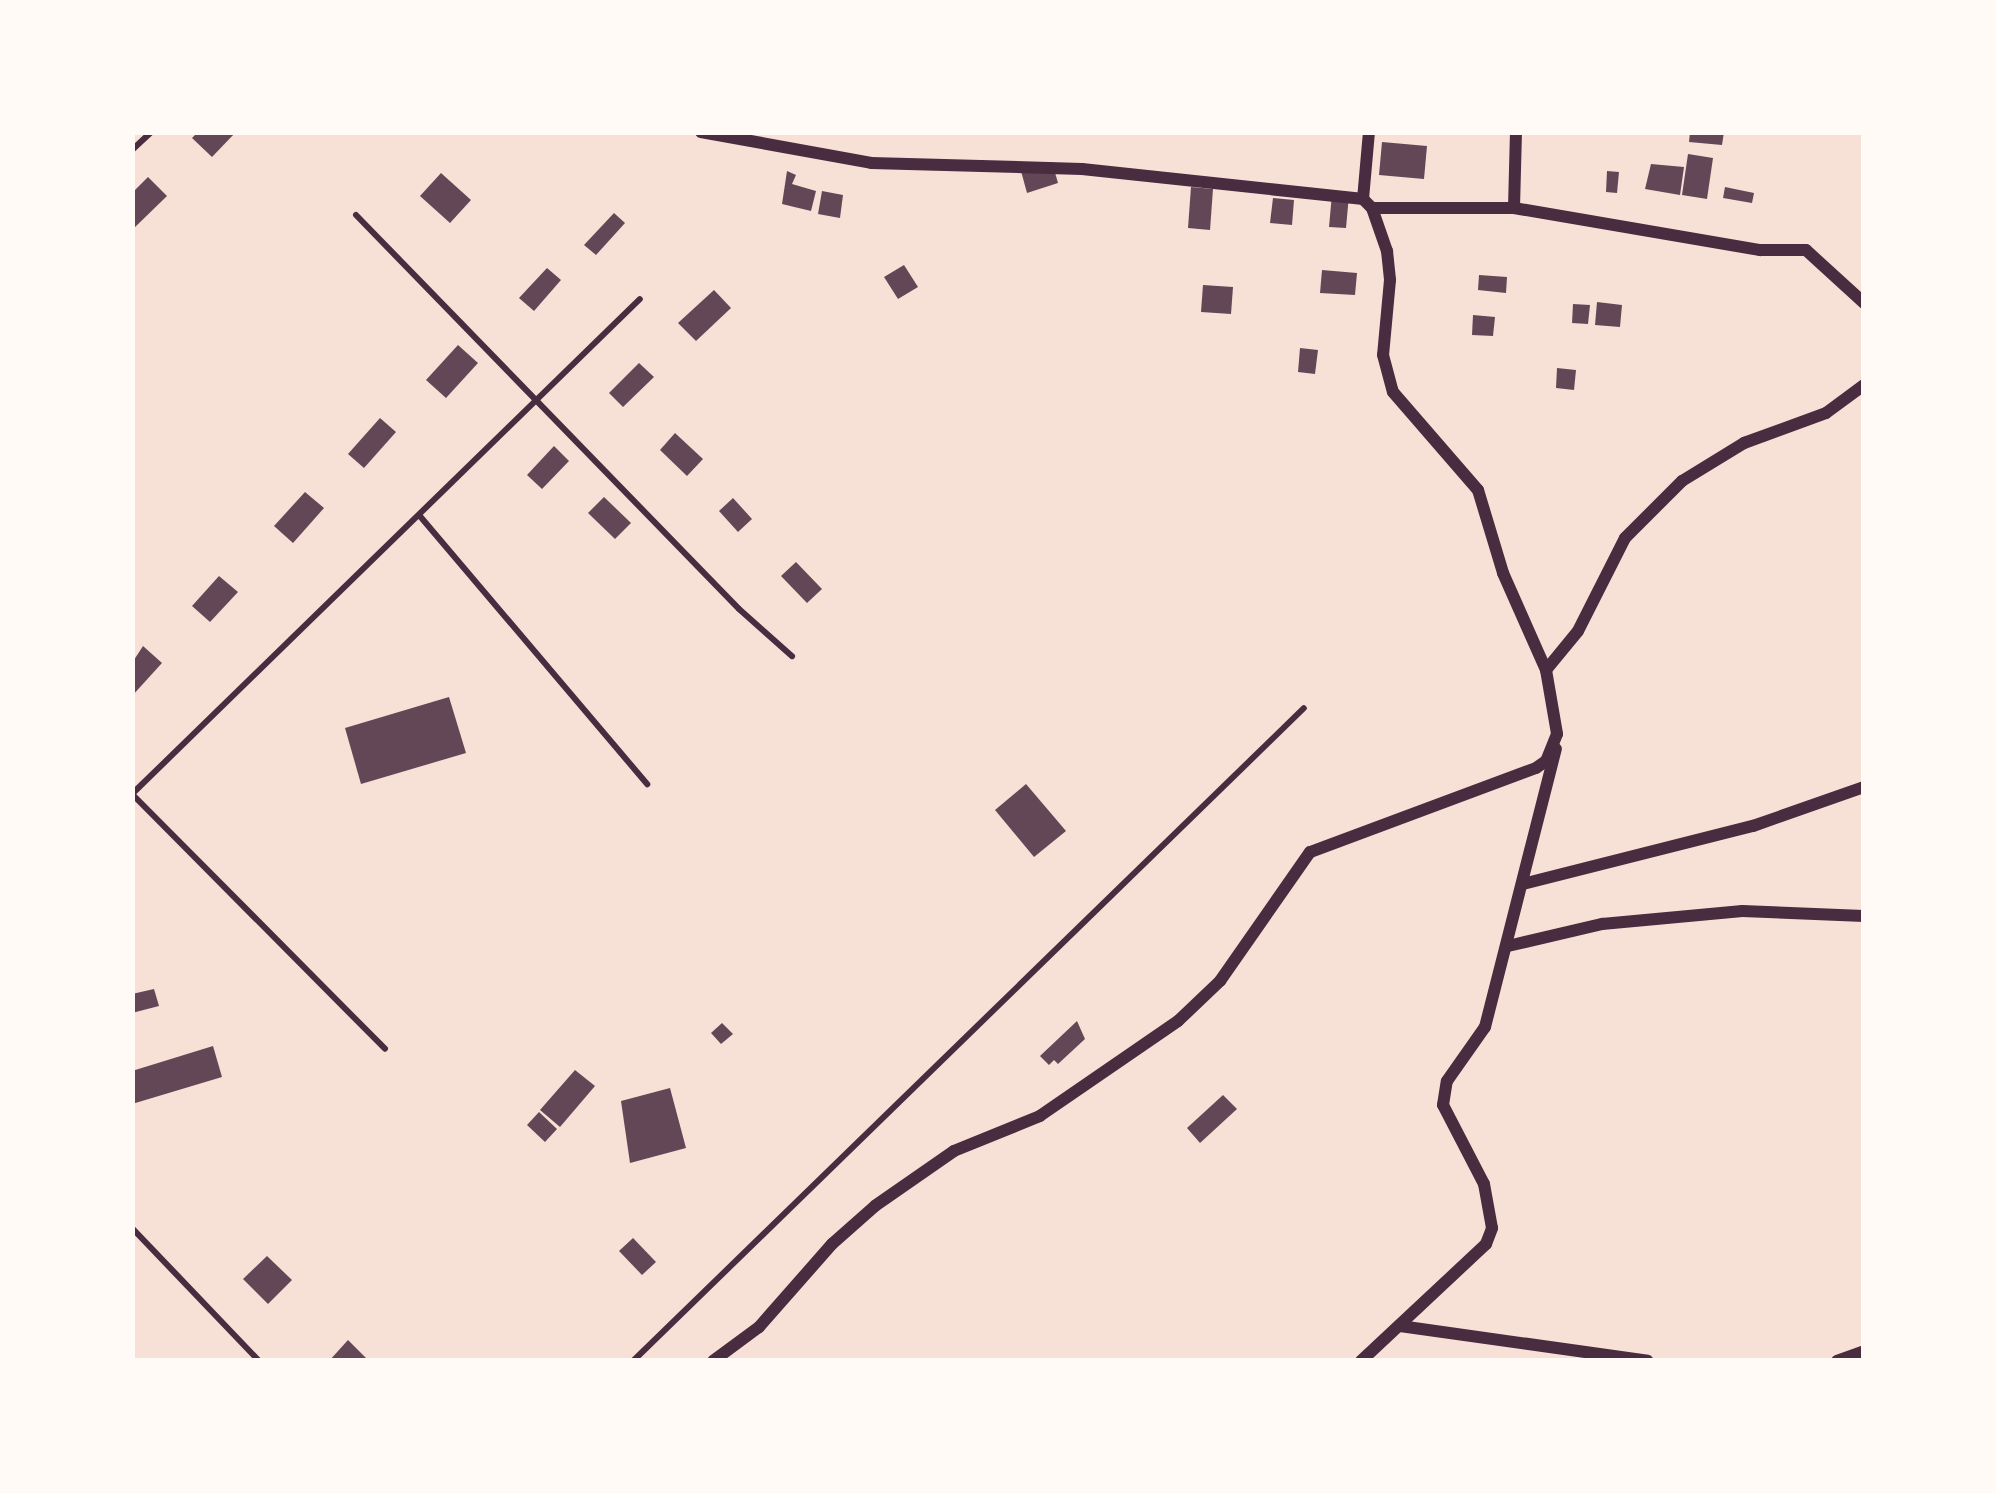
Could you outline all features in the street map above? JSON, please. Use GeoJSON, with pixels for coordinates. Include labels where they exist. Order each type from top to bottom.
{"type":"FeatureCollection","features":[{"type":"Feature","properties":{"kind":"street"},"geometry":{"type":"LineString","coordinates":[[701,132],[872,163],[1082,170],[1368,204],[1514,208],[1760,250],[1806,250],[1864,303]]}},
{"type":"Feature","properties":{"kind":"street"},"geometry":{"type":"LineString","coordinates":[[1361,1361],[1486,1244],[1492,1228],[1484,1184],[1443,1105],[1447,1081],[1485,1027],[1550,787],[1557,734],[1546,670],[1503,573],[1478,490],[1393,392],[1383,355],[1388,266],[1368,204],[1369,132]]}},
{"type":"Feature","properties":{"kind":"street"},"geometry":{"type":"LineString","coordinates":[[1514,208],[1516,132]]}},
{"type":"Feature","properties":{"kind":"street"},"geometry":{"type":"LineString","coordinates":[[1546,670],[1578,631],[1625,538],[1682,481],[1744,443],[1826,413],[1864,385]]}},
{"type":"Feature","properties":{"kind":"street"},"geometry":{"type":"LineString","coordinates":[[713,1361],[759,1327],[832,1244],[875,1206],[954,1151],[1040,1116],[1178,1022],[1220,981],[1310,852],[1536,768],[1546,760],[1557,734]]}},
{"type":"Feature","properties":{"kind":"street"},"geometry":{"type":"LineString","coordinates":[[1523,884],[1754,826],[1864,787]]}},
{"type":"Feature","properties":{"kind":"street"},"geometry":{"type":"LineString","coordinates":[[1508,946],[1602,924],[1742,911],[1864,916]]}},
{"type":"Feature","properties":{"kind":"street"},"geometry":{"type":"LineString","coordinates":[[1400,1326],[1648,1361]]}},
{"type":"Feature","properties":{"kind":"street"},"geometry":{"type":"LineString","coordinates":[[1837,1361],[1864,1352]]}},
{"type":"Feature","properties":{"kind":"lane"},"geometry":{"type":"LineString","coordinates":[[132,150],[151,132]]}},
{"type":"Feature","properties":{"kind":"lane"},"geometry":{"type":"LineString","coordinates":[[356,215],[739,610],[792,656]]}},
{"type":"Feature","properties":{"kind":"lane"},"geometry":{"type":"LineString","coordinates":[[385,1049],[132,794],[640,299]]}},
{"type":"Feature","properties":{"kind":"lane"},"geometry":{"type":"LineString","coordinates":[[419,514],[646,784]]}},
{"type":"Feature","properties":{"kind":"lane"},"geometry":{"type":"LineString","coordinates":[[632,1361],[1304,708]]}},
{"type":"Feature","properties":{"kind":"lane"},"geometry":{"type":"LineString","coordinates":[[132,1228],[259,1361]]}},
{"type":"Feature","properties":{"kind":"building"},"geometry":{"type":"Polygon","coordinates":[[[198,132],[236,132],[212,157],[192,138],[198,132]]]}},
{"type":"Feature","properties":{"kind":"building"},"geometry":{"type":"Polygon","coordinates":[[[1690,132],[1724,132],[1722,145],[1689,142],[1690,132]]]}},
{"type":"Feature","properties":{"kind":"building"},"geometry":{"type":"Polygon","coordinates":[[[1382,142],[1427,146],[1424,179],[1379,175],[1382,142]]]}},
{"type":"Feature","properties":{"kind":"building"},"geometry":{"type":"Polygon","coordinates":[[[1688,154],[1713,158],[1707,199],[1682,195],[1688,154]]]}},
{"type":"Feature","properties":{"kind":"building"},"geometry":{"type":"Polygon","coordinates":[[[1052,162],[1058,183],[1027,193],[1021,171],[1052,162]]]}},
{"type":"Feature","properties":{"kind":"building"},"geometry":{"type":"Polygon","coordinates":[[[1651,164],[1684,167],[1680,195],[1645,189],[1651,164]]]}},
{"type":"Feature","properties":{"kind":"building"},"geometry":{"type":"Polygon","coordinates":[[[787,171],[796,175],[792,184],[816,191],[811,211],[782,204],[787,171]]]}},
{"type":"Feature","properties":{"kind":"building"},"geometry":{"type":"Polygon","coordinates":[[[1607,171],[1619,172],[1617,193],[1606,192],[1607,171]]]}},
{"type":"Feature","properties":{"kind":"building"},"geometry":{"type":"Polygon","coordinates":[[[441,173],[471,200],[450,223],[420,196],[441,173]]]}},
{"type":"Feature","properties":{"kind":"building"},"geometry":{"type":"Polygon","coordinates":[[[148,177],[167,196],[132,230],[132,193],[148,177]]]}},
{"type":"Feature","properties":{"kind":"building"},"geometry":{"type":"Polygon","coordinates":[[[1191,187],[1213,189],[1210,230],[1188,228],[1191,187]]]}},
{"type":"Feature","properties":{"kind":"building"},"geometry":{"type":"Polygon","coordinates":[[[1725,187],[1754,193],[1752,203],[1723,198],[1725,187]]]}},
{"type":"Feature","properties":{"kind":"building"},"geometry":{"type":"Polygon","coordinates":[[[822,191],[843,195],[840,218],[818,214],[822,191]]]}},
{"type":"Feature","properties":{"kind":"building"},"geometry":{"type":"Polygon","coordinates":[[[1332,194],[1349,195],[1346,228],[1329,227],[1332,194]]]}},
{"type":"Feature","properties":{"kind":"building"},"geometry":{"type":"Polygon","coordinates":[[[1273,198],[1294,200],[1292,225],[1270,223],[1273,198]]]}},
{"type":"Feature","properties":{"kind":"building"},"geometry":{"type":"Polygon","coordinates":[[[614,213],[625,223],[596,255],[584,245],[614,213]]]}},
{"type":"Feature","properties":{"kind":"building"},"geometry":{"type":"Polygon","coordinates":[[[904,265],[918,287],[898,299],[884,277],[904,265]]]}},
{"type":"Feature","properties":{"kind":"building"},"geometry":{"type":"Polygon","coordinates":[[[547,268],[561,280],[534,311],[519,298],[547,268]]]}},
{"type":"Feature","properties":{"kind":"building"},"geometry":{"type":"Polygon","coordinates":[[[1322,270],[1357,273],[1355,295],[1320,293],[1322,270]]]}},
{"type":"Feature","properties":{"kind":"building"},"geometry":{"type":"Polygon","coordinates":[[[1479,275],[1507,277],[1506,293],[1478,290],[1479,275]]]}},
{"type":"Feature","properties":{"kind":"building"},"geometry":{"type":"Polygon","coordinates":[[[1203,285],[1233,287],[1231,314],[1201,312],[1203,285]]]}},
{"type":"Feature","properties":{"kind":"building"},"geometry":{"type":"Polygon","coordinates":[[[714,290],[731,308],[696,341],[678,323],[714,290]]]}},
{"type":"Feature","properties":{"kind":"building"},"geometry":{"type":"Polygon","coordinates":[[[1597,302],[1622,305],[1620,327],[1595,325],[1597,302]]]}},
{"type":"Feature","properties":{"kind":"building"},"geometry":{"type":"Polygon","coordinates":[[[1573,304],[1590,305],[1588,324],[1572,323],[1573,304]]]}},
{"type":"Feature","properties":{"kind":"building"},"geometry":{"type":"Polygon","coordinates":[[[1473,315],[1495,317],[1493,336],[1472,335],[1473,315]]]}},
{"type":"Feature","properties":{"kind":"building"},"geometry":{"type":"Polygon","coordinates":[[[458,345],[478,363],[446,398],[426,380],[458,345]]]}},
{"type":"Feature","properties":{"kind":"building"},"geometry":{"type":"Polygon","coordinates":[[[1300,348],[1318,350],[1315,374],[1298,372],[1300,348]]]}},
{"type":"Feature","properties":{"kind":"building"},"geometry":{"type":"Polygon","coordinates":[[[639,363],[654,377],[623,407],[609,393],[639,363]]]}},
{"type":"Feature","properties":{"kind":"building"},"geometry":{"type":"Polygon","coordinates":[[[1557,368],[1576,370],[1574,390],[1556,388],[1557,368]]]}},
{"type":"Feature","properties":{"kind":"building"},"geometry":{"type":"Polygon","coordinates":[[[380,418],[396,432],[364,468],[348,454],[380,418]]]}},
{"type":"Feature","properties":{"kind":"building"},"geometry":{"type":"Polygon","coordinates":[[[675,433],[703,459],[687,476],[660,450],[675,433]]]}},
{"type":"Feature","properties":{"kind":"building"},"geometry":{"type":"Polygon","coordinates":[[[554,446],[569,461],[542,489],[527,475],[554,446]]]}},
{"type":"Feature","properties":{"kind":"building"},"geometry":{"type":"Polygon","coordinates":[[[305,492],[324,508],[293,543],[274,526],[305,492]]]}},
{"type":"Feature","properties":{"kind":"building"},"geometry":{"type":"Polygon","coordinates":[[[604,497],[631,523],[615,539],[588,513],[604,497]]]}},
{"type":"Feature","properties":{"kind":"building"},"geometry":{"type":"Polygon","coordinates":[[[733,498],[752,519],[738,532],[719,511],[733,498]]]}},
{"type":"Feature","properties":{"kind":"building"},"geometry":{"type":"Polygon","coordinates":[[[796,562],[822,589],[807,603],[781,576],[796,562]]]}},
{"type":"Feature","properties":{"kind":"building"},"geometry":{"type":"Polygon","coordinates":[[[219,576],[238,592],[210,622],[192,606],[219,576]]]}},
{"type":"Feature","properties":{"kind":"building"},"geometry":{"type":"Polygon","coordinates":[[[143,646],[162,663],[132,696],[132,663],[143,646]]]}},
{"type":"Feature","properties":{"kind":"building"},"geometry":{"type":"Polygon","coordinates":[[[449,697],[466,753],[361,784],[345,728],[449,697]]]}},
{"type":"Feature","properties":{"kind":"building"},"geometry":{"type":"Polygon","coordinates":[[[1026,784],[1066,831],[1034,857],[995,810],[1026,784]]]}},
{"type":"Feature","properties":{"kind":"building"},"geometry":{"type":"Polygon","coordinates":[[[154,989],[159,1006],[132,1013],[132,994],[154,989]]]}},
{"type":"Feature","properties":{"kind":"building"},"geometry":{"type":"Polygon","coordinates":[[[1077,1021],[1085,1039],[1058,1064],[1054,1060],[1049,1065],[1040,1056],[1077,1021]]]}},
{"type":"Feature","properties":{"kind":"building"},"geometry":{"type":"Polygon","coordinates":[[[722,1023],[733,1034],[721,1044],[711,1033],[722,1023]]]}},
{"type":"Feature","properties":{"kind":"building"},"geometry":{"type":"Polygon","coordinates":[[[213,1046],[222,1077],[132,1104],[132,1071],[213,1046]]]}},
{"type":"Feature","properties":{"kind":"building"},"geometry":{"type":"Polygon","coordinates":[[[575,1070],[595,1086],[560,1127],[540,1110],[575,1070]]]}},
{"type":"Feature","properties":{"kind":"building"},"geometry":{"type":"Polygon","coordinates":[[[670,1088],[686,1148],[630,1163],[621,1101],[670,1088]]]}},
{"type":"Feature","properties":{"kind":"building"},"geometry":{"type":"Polygon","coordinates":[[[1223,1095],[1237,1109],[1200,1143],[1187,1128],[1223,1095]]]}},
{"type":"Feature","properties":{"kind":"building"},"geometry":{"type":"Polygon","coordinates":[[[539,1112],[557,1129],[545,1142],[527,1125],[539,1112]]]}},
{"type":"Feature","properties":{"kind":"building"},"geometry":{"type":"Polygon","coordinates":[[[633,1238],[656,1262],[642,1275],[619,1251],[633,1238]]]}},
{"type":"Feature","properties":{"kind":"building"},"geometry":{"type":"Polygon","coordinates":[[[267,1256],[292,1280],[268,1304],[243,1279],[267,1256]]]}},
{"type":"Feature","properties":{"kind":"building"},"geometry":{"type":"Polygon","coordinates":[[[348,1340],[369,1361],[329,1361],[348,1340]]]}}]}
